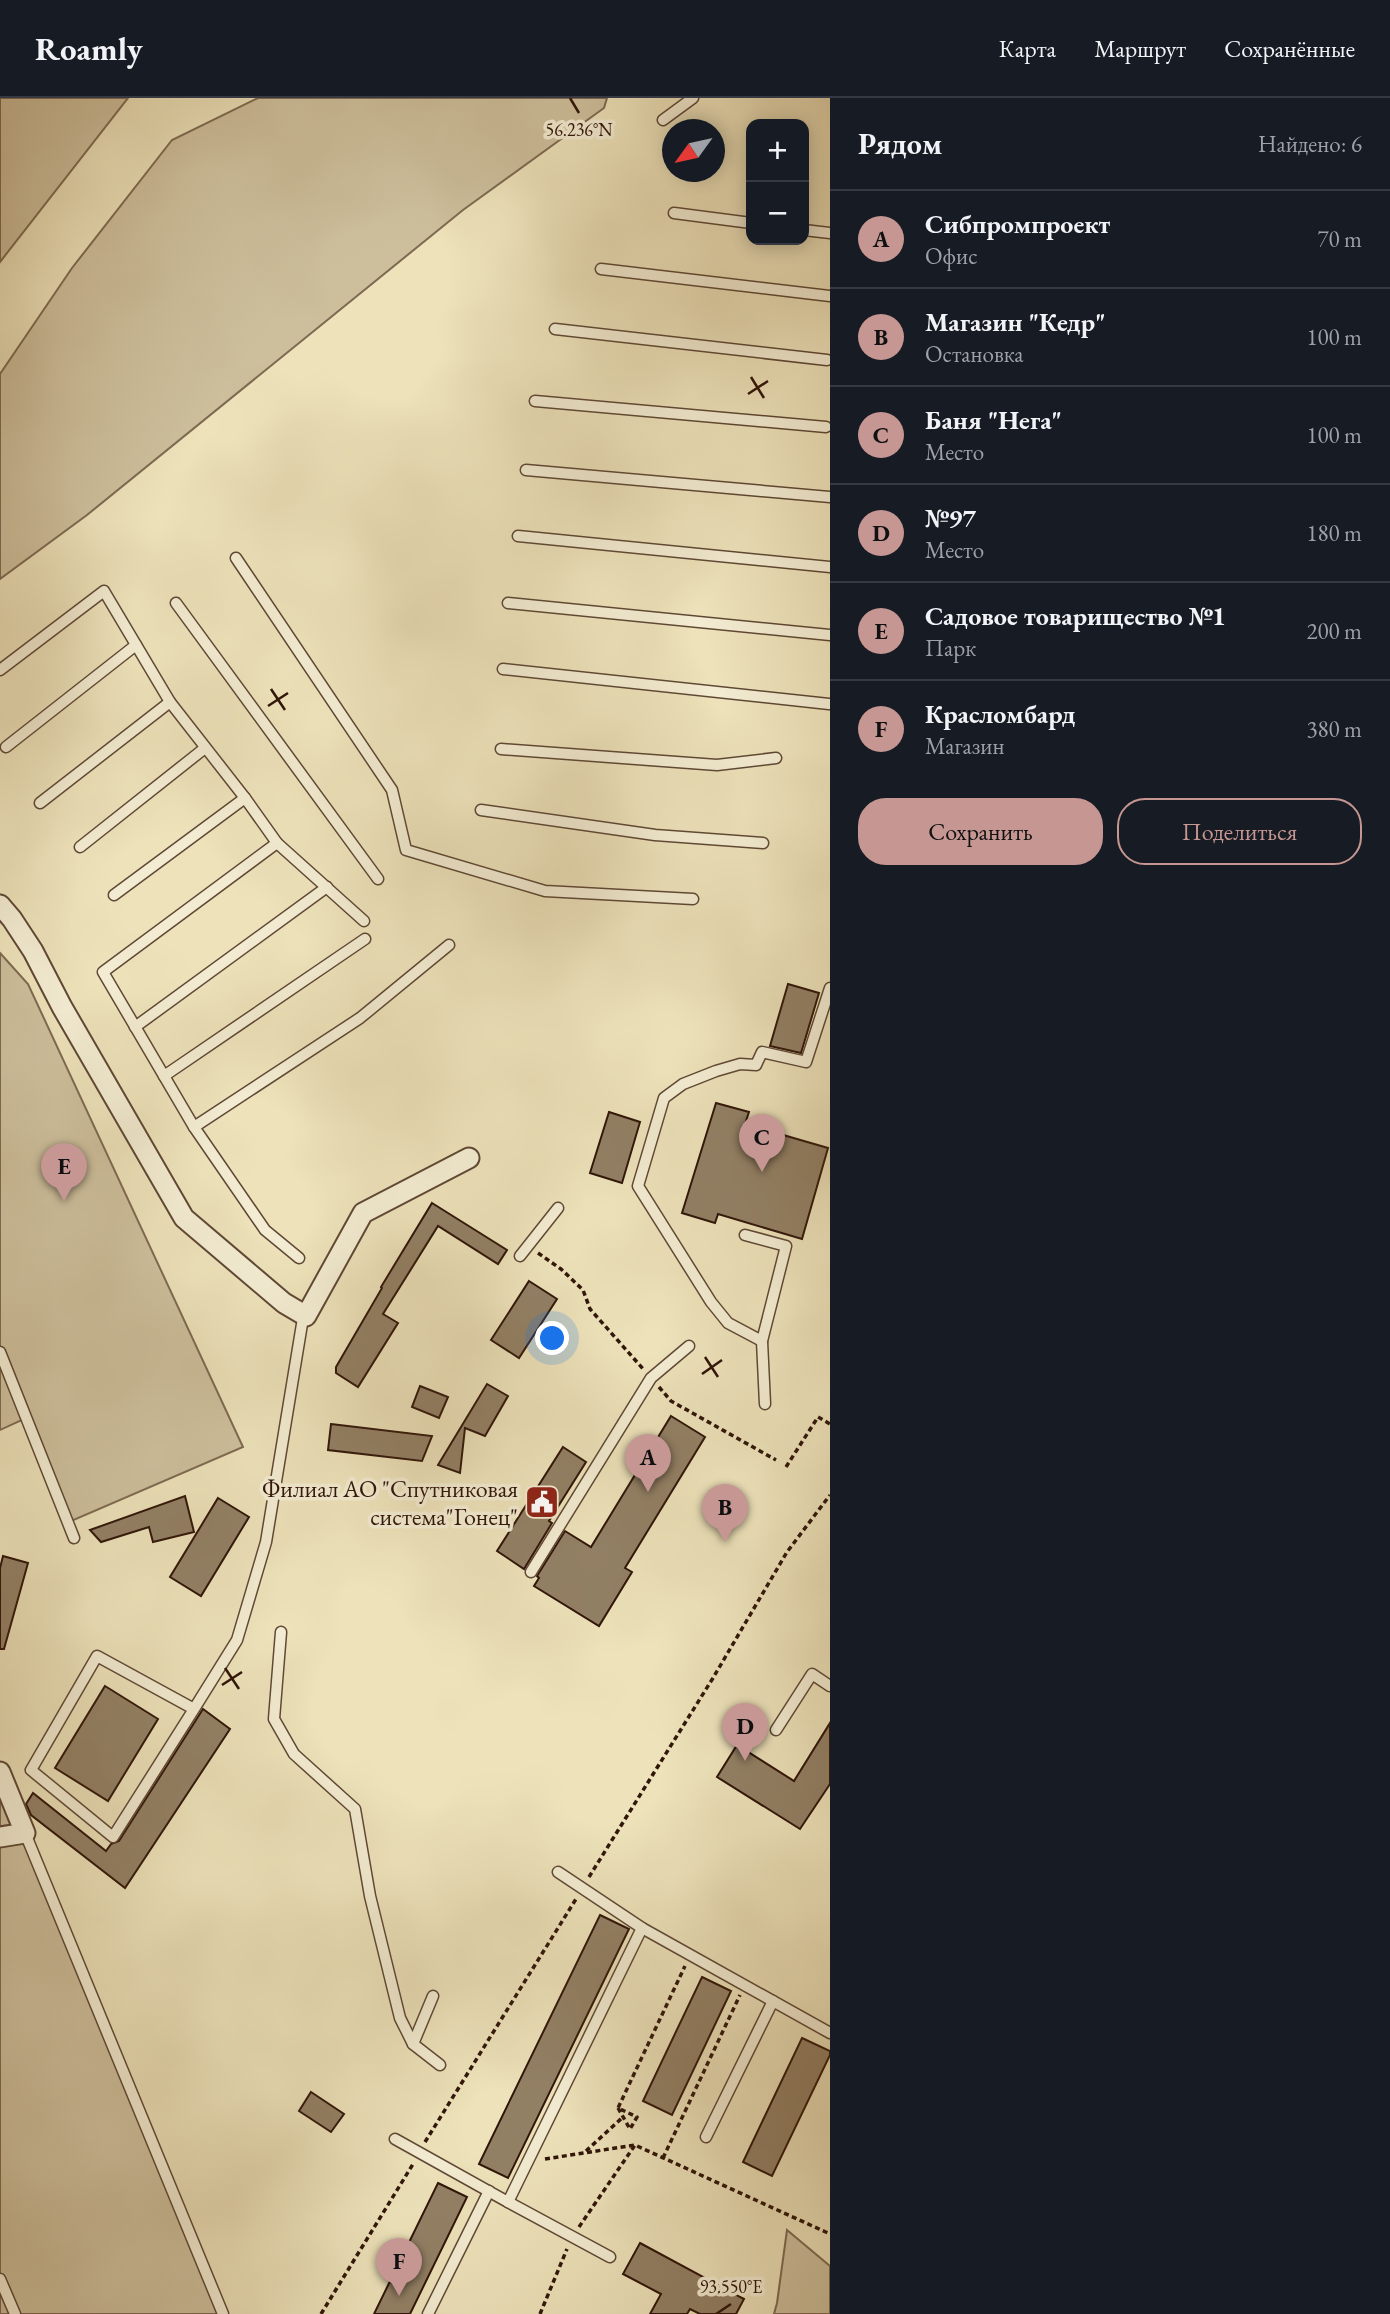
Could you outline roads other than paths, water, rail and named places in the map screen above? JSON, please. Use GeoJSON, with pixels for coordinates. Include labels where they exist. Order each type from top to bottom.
{"type":"FeatureCollection","features":[{"type":"Feature","properties":{"kind":"street"},"geometry":{"type":"LineString","coordinates":[[0,905],[33,951],[62,1007],[184,1218],[284,1303],[306,1316],[363,1213],[469,1158]]}},
{"type":"Feature","properties":{"kind":"street"},"geometry":{"type":"LineString","coordinates":[[0,1772],[25,1833],[0,1837]]}},
{"type":"Feature","properties":{"kind":"lane"},"geometry":{"type":"LineString","coordinates":[[664,119],[693,98]]}},
{"type":"Feature","properties":{"kind":"lane"},"geometry":{"type":"LineString","coordinates":[[674,213],[746,222]]}},
{"type":"Feature","properties":{"kind":"lane"},"geometry":{"type":"LineString","coordinates":[[809,231],[830,233]]}},
{"type":"Feature","properties":{"kind":"lane"},"geometry":{"type":"LineString","coordinates":[[601,269],[830,296]]}},
{"type":"Feature","properties":{"kind":"lane"},"geometry":{"type":"LineString","coordinates":[[555,329],[827,360]]}},
{"type":"Feature","properties":{"kind":"lane"},"geometry":{"type":"LineString","coordinates":[[535,401],[826,427]]}},
{"type":"Feature","properties":{"kind":"lane"},"geometry":{"type":"LineString","coordinates":[[526,470],[830,497]]}},
{"type":"Feature","properties":{"kind":"lane"},"geometry":{"type":"LineString","coordinates":[[518,536],[830,567]]}},
{"type":"Feature","properties":{"kind":"lane"},"geometry":{"type":"LineString","coordinates":[[236,558],[392,790],[406,850],[545,891],[693,899]]}},
{"type":"Feature","properties":{"kind":"lane"},"geometry":{"type":"LineString","coordinates":[[0,670],[104,591],[170,702],[277,843],[364,921]]}},
{"type":"Feature","properties":{"kind":"lane"},"geometry":{"type":"LineString","coordinates":[[176,603],[378,880]]}},
{"type":"Feature","properties":{"kind":"lane"},"geometry":{"type":"LineString","coordinates":[[508,603],[830,635]]}},
{"type":"Feature","properties":{"kind":"lane"},"geometry":{"type":"LineString","coordinates":[[6,747],[136,645]]}},
{"type":"Feature","properties":{"kind":"lane"},"geometry":{"type":"LineString","coordinates":[[503,669],[829,704]]}},
{"type":"Feature","properties":{"kind":"lane"},"geometry":{"type":"LineString","coordinates":[[40,803],[170,702]]}},
{"type":"Feature","properties":{"kind":"lane"},"geometry":{"type":"LineString","coordinates":[[80,847],[205,748]]}},
{"type":"Feature","properties":{"kind":"lane"},"geometry":{"type":"LineString","coordinates":[[502,749],[717,765],[776,758]]}},
{"type":"Feature","properties":{"kind":"lane"},"geometry":{"type":"LineString","coordinates":[[114,895],[245,798]]}},
{"type":"Feature","properties":{"kind":"lane"},"geometry":{"type":"LineString","coordinates":[[481,810],[655,835],[763,843]]}},
{"type":"Feature","properties":{"kind":"lane"},"geometry":{"type":"LineString","coordinates":[[277,843],[103,972],[194,1127],[265,1230],[299,1258]]}},
{"type":"Feature","properties":{"kind":"lane"},"geometry":{"type":"LineString","coordinates":[[135,1027],[327,887]]}},
{"type":"Feature","properties":{"kind":"lane"},"geometry":{"type":"LineString","coordinates":[[164,1076],[365,939]]}},
{"type":"Feature","properties":{"kind":"lane"},"geometry":{"type":"LineString","coordinates":[[194,1127],[360,1018],[449,945]]}},
{"type":"Feature","properties":{"kind":"lane"},"geometry":{"type":"LineString","coordinates":[[762,1341],[728,1323],[719,1312],[638,1186],[664,1098],[683,1084],[716,1071],[740,1064],[756,1065],[762,1052],[806,1062],[830,988]]}},
{"type":"Feature","properties":{"kind":"lane"},"geometry":{"type":"LineString","coordinates":[[520,1256],[558,1208]]}},
{"type":"Feature","properties":{"kind":"lane"},"geometry":{"type":"LineString","coordinates":[[745,1236],[786,1246],[762,1341],[765,1404]]}},
{"type":"Feature","properties":{"kind":"lane"},"geometry":{"type":"LineString","coordinates":[[194,1709],[97,1656],[30,1770],[113,1837],[194,1709],[237,1640],[266,1542],[302,1324],[306,1316]]}},
{"type":"Feature","properties":{"kind":"lane"},"geometry":{"type":"LineString","coordinates":[[531,1572],[651,1378],[689,1346]]}},
{"type":"Feature","properties":{"kind":"lane"},"geometry":{"type":"LineString","coordinates":[[0,1352],[74,1538]]}},
{"type":"Feature","properties":{"kind":"lane"},"geometry":{"type":"LineString","coordinates":[[281,1632],[274,1720],[294,1754],[355,1809],[373,1909],[400,2018],[413,2043],[440,2065]]}},
{"type":"Feature","properties":{"kind":"lane"},"geometry":{"type":"LineString","coordinates":[[776,1730],[811,1674],[830,1686]]}},
{"type":"Feature","properties":{"kind":"lane"},"geometry":{"type":"LineString","coordinates":[[25,1833],[223,2314]]}},
{"type":"Feature","properties":{"kind":"lane"},"geometry":{"type":"LineString","coordinates":[[558,1872],[642,1928],[830,2033]]}},
{"type":"Feature","properties":{"kind":"lane"},"geometry":{"type":"LineString","coordinates":[[508,2202],[642,1928]]}},
{"type":"Feature","properties":{"kind":"lane"},"geometry":{"type":"LineString","coordinates":[[413,2043],[433,1996]]}},
{"type":"Feature","properties":{"kind":"lane"},"geometry":{"type":"LineString","coordinates":[[706,2137],[773,2001]]}},
{"type":"Feature","properties":{"kind":"lane"},"geometry":{"type":"LineString","coordinates":[[395,2139],[610,2257]]}},
{"type":"Feature","properties":{"kind":"lane"},"geometry":{"type":"LineString","coordinates":[[428,2314],[489,2191]]}},
{"type":"Feature","properties":{"kind":"lane"},"geometry":{"type":"LineString","coordinates":[[0,2279],[15,2314]]}},
{"type":"Feature","properties":{"kind":"place","name":"Баня \"Нега\""},"geometry":{"type":"Point","coordinates":[762,1172]}},
{"type":"Feature","properties":{"kind":"place","name":"Садовое товарищество №1"},"geometry":{"type":"Point","coordinates":[64,1201]}},
{"type":"Feature","properties":{"kind":"place","name":"Сибпромпроект"},"geometry":{"type":"Point","coordinates":[648,1492]}},
{"type":"Feature","properties":{"kind":"place","name":"Филиал АО \"Спутниковая система\"Гонец\""},"geometry":{"type":"Point","coordinates":[542,1502]}},
{"type":"Feature","properties":{"kind":"place","name":"Магазин \"Кедр\""},"geometry":{"type":"Point","coordinates":[725,1542]}},
{"type":"Feature","properties":{"kind":"place","name":"№97"},"geometry":{"type":"Point","coordinates":[745,1761]}},
{"type":"Feature","properties":{"kind":"place","name":"Красломбард"},"geometry":{"type":"Point","coordinates":[399,2296]}}]}
